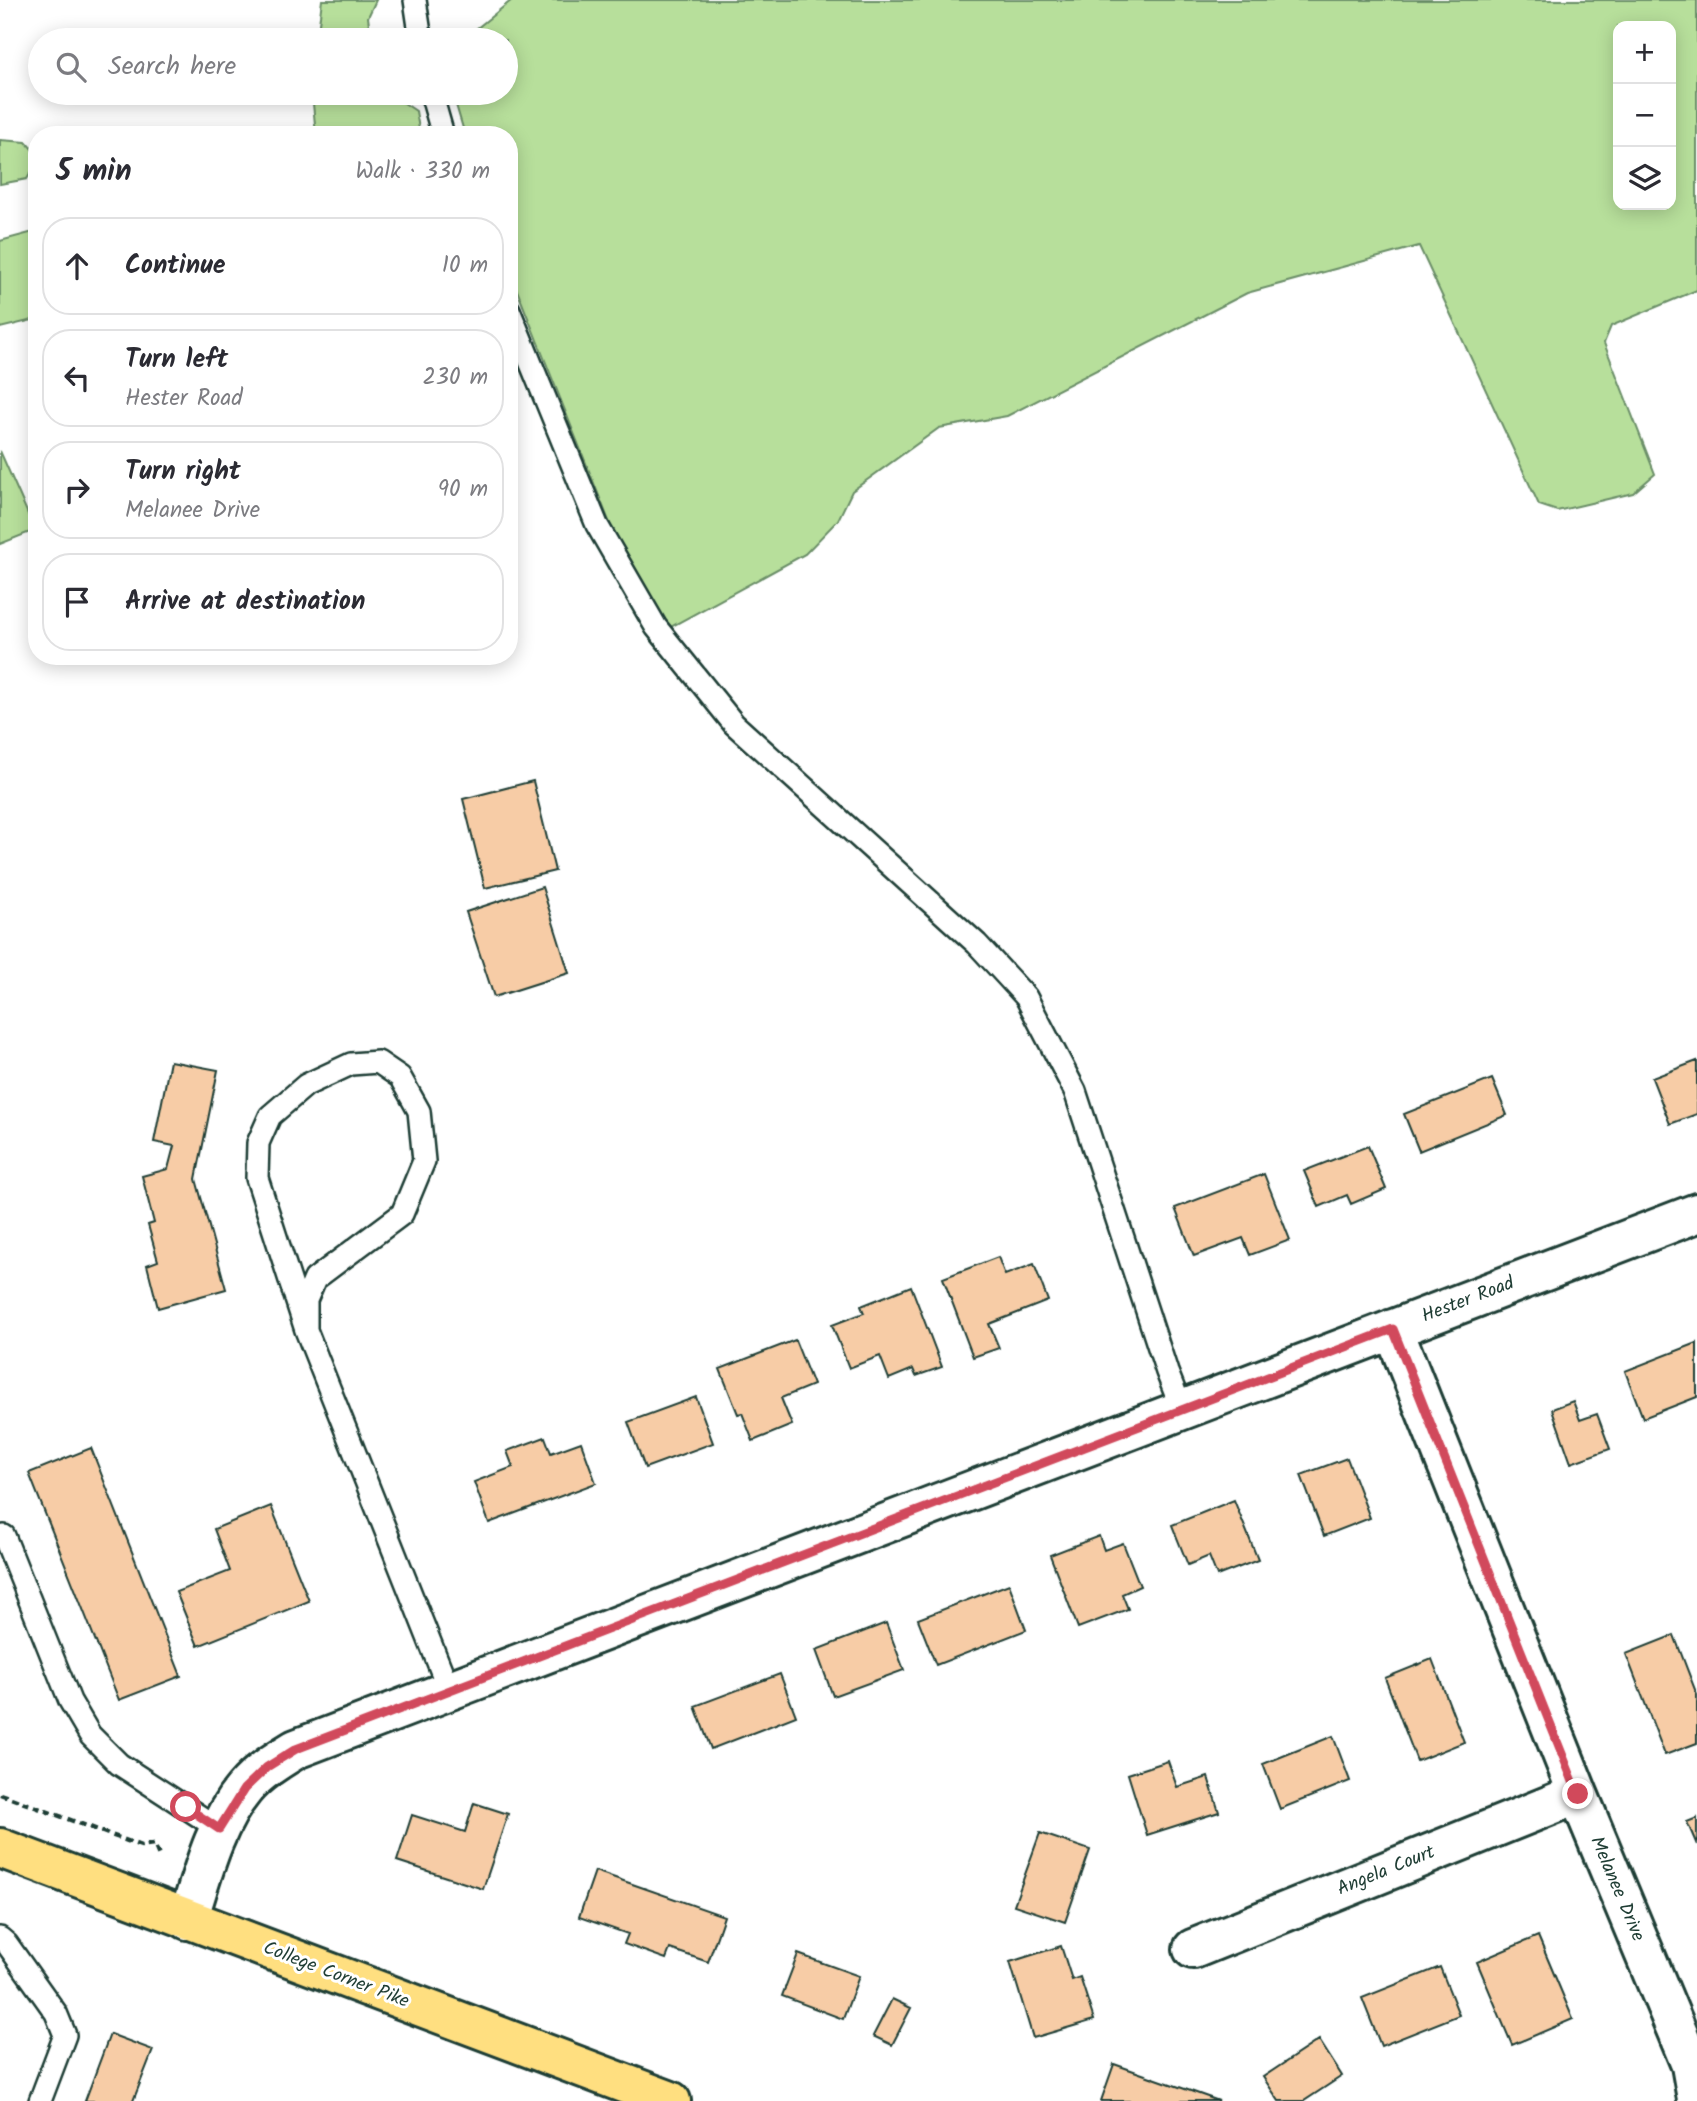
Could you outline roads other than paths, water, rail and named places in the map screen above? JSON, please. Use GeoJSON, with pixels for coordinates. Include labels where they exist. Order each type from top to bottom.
{"type":"FeatureCollection","features":[{"type":"Feature","properties":{"kind":"highway","name":"College Corner Pike"},"geometry":{"type":"LineString","coordinates":[[0,1848],[671,2101]]}},
{"type":"Feature","properties":{"kind":"street","name":"Hester Road"},"geometry":{"type":"LineString","coordinates":[[188,1920],[219,1829],[244,1789],[267,1767],[296,1749],[1697,1213]]}},
{"type":"Feature","properties":{"kind":"street","name":"Melanee Drive"},"geometry":{"type":"LineString","coordinates":[[1393,1329],[1578,1794],[1691,2065],[1697,2099]]}},
{"type":"Feature","properties":{"kind":"street","name":"Angela Court"},"geometry":{"type":"LineString","coordinates":[[1194,1949],[1578,1794]]}},
{"type":"Feature","properties":{"kind":"lane"},"geometry":{"type":"LineString","coordinates":[[415,0],[419,28]]}},
{"type":"Feature","properties":{"kind":"lane"},"geometry":{"type":"LineString","coordinates":[[434,105],[440,126]]}},
{"type":"Feature","properties":{"kind":"lane"},"geometry":{"type":"LineString","coordinates":[[518,332],[597,524],[656,627],[734,724],[977,944],[1026,997],[1076,1091],[1167,1372],[1182,1410]]}},
{"type":"Feature","properties":{"kind":"lane"},"geometry":{"type":"LineString","coordinates":[[306,1330],[306,1300],[314,1279],[402,1214],[425,1161],[418,1111],[400,1077],[378,1062],[351,1064],[306,1085],[270,1116],[258,1143],[257,1178],[306,1330],[449,1690]]}},
{"type":"Feature","properties":{"kind":"lane"},"geometry":{"type":"LineString","coordinates":[[4,1536],[70,1701],[90,1735],[119,1764],[219,1829]]}},
{"type":"Feature","properties":{"kind":"lane"},"geometry":{"type":"LineString","coordinates":[[0,1938],[56,2013],[65,2035],[40,2101]]}}]}
